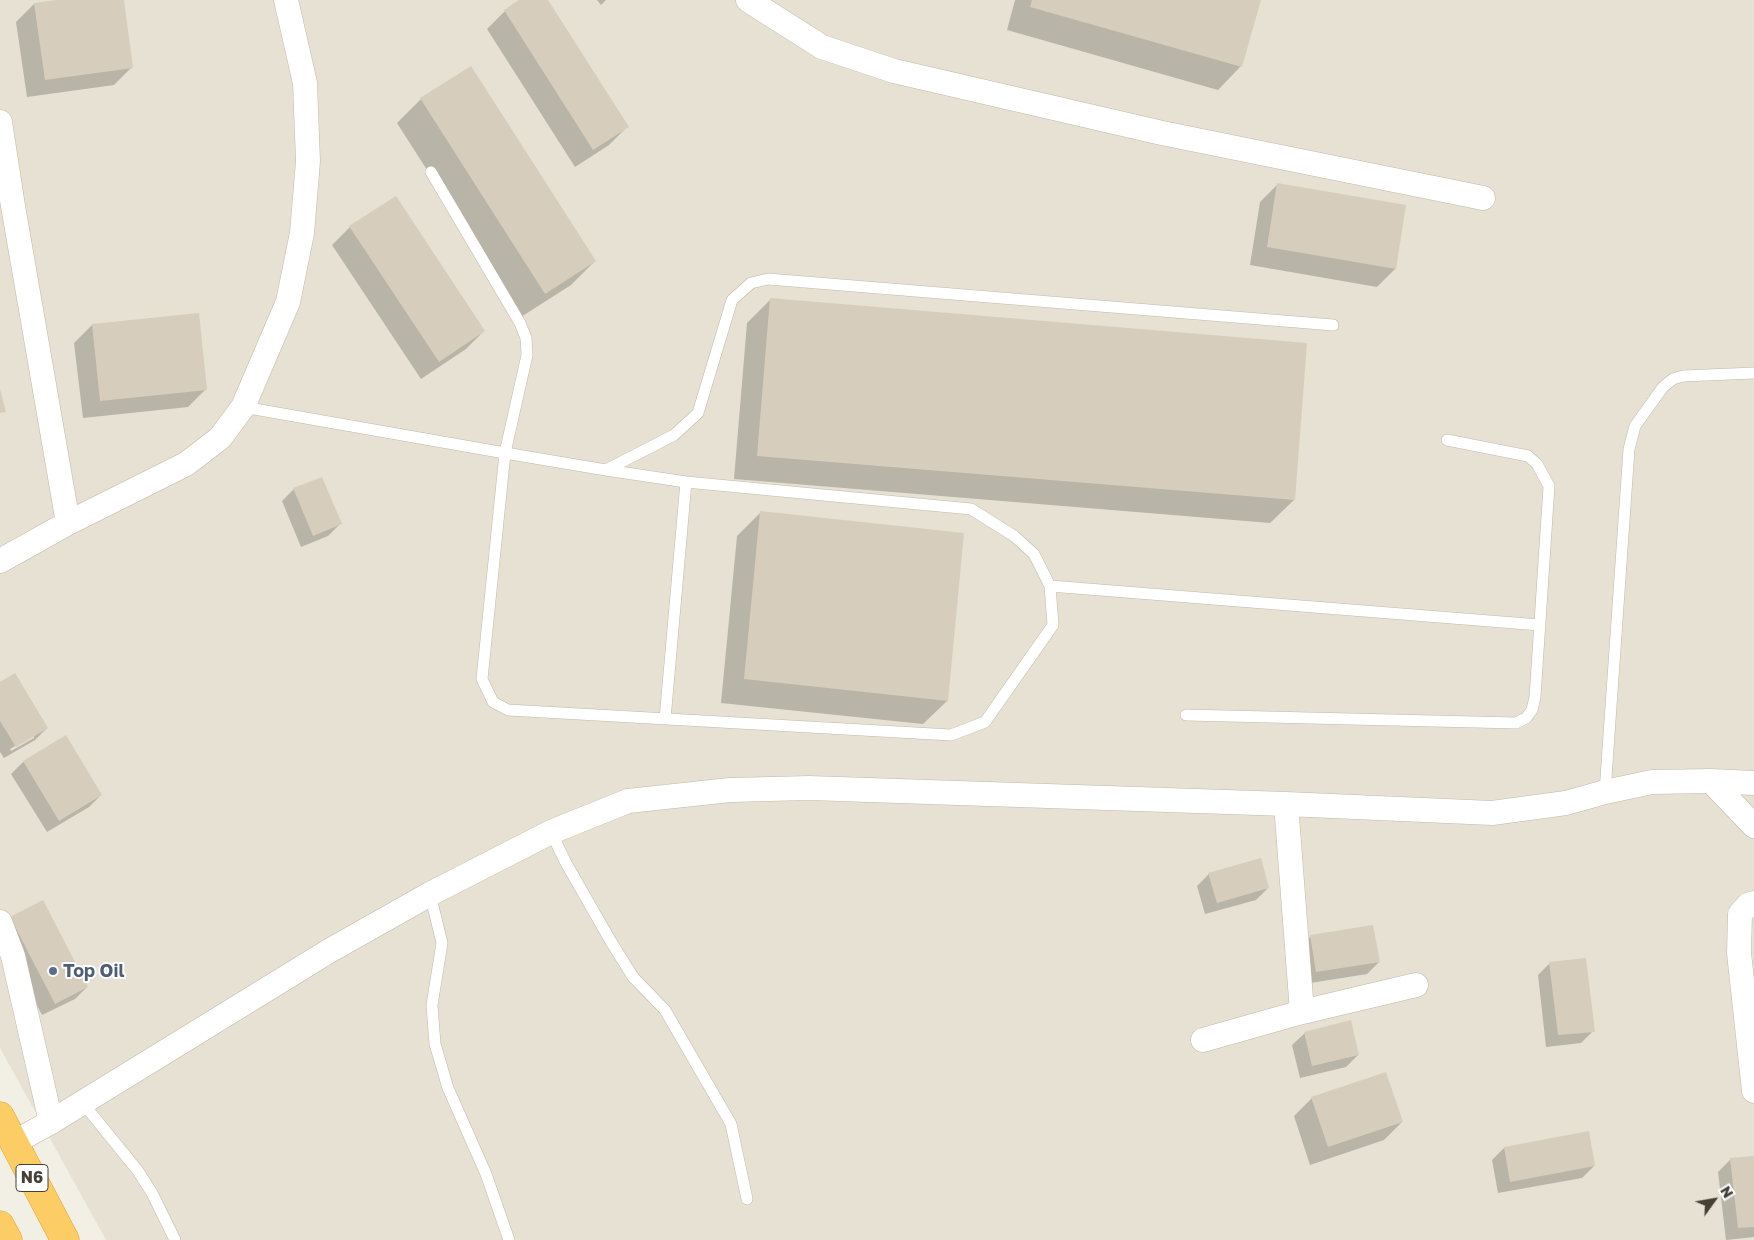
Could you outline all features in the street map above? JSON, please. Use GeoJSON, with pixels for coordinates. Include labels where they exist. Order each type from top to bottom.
{"type":"FeatureCollection","features":[{"type":"Feature","properties":{"kind":"highway","name":"N6"},"geometry":{"type":"LineString","coordinates":[[0,1116],[65,1240]]}},
{"type":"Feature","properties":{"kind":"highway"},"geometry":{"type":"LineString","coordinates":[[0,1225],[8,1240]]}},
{"type":"Feature","properties":{"kind":"street"},"geometry":{"type":"LineString","coordinates":[[0,560],[68,523],[186,464],[220,438],[243,407],[288,302],[302,233],[308,161],[305,83],[286,0]]}},
{"type":"Feature","properties":{"kind":"street"},"geometry":{"type":"LineString","coordinates":[[748,0],[822,47],[894,71],[1162,133],[1483,198]]}},
{"type":"Feature","properties":{"kind":"street"},"geometry":{"type":"LineString","coordinates":[[0,122],[14,216],[68,523]]}},
{"type":"Feature","properties":{"kind":"street"},"geometry":{"type":"LineString","coordinates":[[1710,781],[1754,826]]}},
{"type":"Feature","properties":{"kind":"street"},"geometry":{"type":"LineString","coordinates":[[13,1143],[51,1122],[329,951],[430,894],[551,832],[628,801],[730,790],[809,788],[1492,813],[1566,804],[1606,792],[1652,782],[1710,781],[1754,784]]}},
{"type":"Feature","properties":{"kind":"street"},"geometry":{"type":"LineString","coordinates":[[1286,804],[1302,1012]]}},
{"type":"Feature","properties":{"kind":"street"},"geometry":{"type":"LineString","coordinates":[[1754,903],[1748,905],[1740,914],[1739,953],[1754,1091]]}},
{"type":"Feature","properties":{"kind":"street"},"geometry":{"type":"LineString","coordinates":[[0,922],[13,956],[51,1122]]}},
{"type":"Feature","properties":{"kind":"street"},"geometry":{"type":"LineString","coordinates":[[1204,1040],[1302,1012],[1416,985]]}},
{"type":"Feature","properties":{"kind":"lane"},"geometry":{"type":"LineString","coordinates":[[243,407],[505,453],[686,482],[971,509],[1014,536],[1034,554],[1050,586],[1052,625],[985,722],[951,735],[508,710],[493,702],[482,679],[505,453],[527,355],[526,338],[520,323],[431,172]]}},
{"type":"Feature","properties":{"kind":"lane"},"geometry":{"type":"LineString","coordinates":[[606,470],[674,435],[698,413],[732,300],[751,283],[768,279],[1333,325]]}},
{"type":"Feature","properties":{"kind":"lane"},"geometry":{"type":"LineString","coordinates":[[1606,792],[1629,449],[1635,426],[1663,387],[1673,379],[1683,376],[1754,373]]}},
{"type":"Feature","properties":{"kind":"lane"},"geometry":{"type":"LineString","coordinates":[[1186,715],[1516,723],[1526,718],[1532,710],[1535,697],[1549,486],[1544,474],[1528,456],[1447,440]]}},
{"type":"Feature","properties":{"kind":"lane"},"geometry":{"type":"LineString","coordinates":[[666,720],[686,482]]}},
{"type":"Feature","properties":{"kind":"lane"},"geometry":{"type":"LineString","coordinates":[[1050,586],[1540,625]]}},
{"type":"Feature","properties":{"kind":"lane"},"geometry":{"type":"LineString","coordinates":[[551,832],[566,863],[610,940],[633,977],[665,1010],[731,1124],[747,1199]]}},
{"type":"Feature","properties":{"kind":"lane"},"geometry":{"type":"LineString","coordinates":[[430,894],[442,943],[432,1005],[435,1044],[448,1088],[486,1174],[509,1240]]}},
{"type":"Feature","properties":{"kind":"lane"},"geometry":{"type":"LineString","coordinates":[[82,1102],[138,1171],[152,1193],[175,1240]]}},
{"type":"Feature","properties":{"kind":"shaded area"},"geometry":{"type":"Polygon","coordinates":[[[0,0],[1754,0],[1754,1240],[106,1240],[0,1048],[0,0]]]}},
{"type":"Feature","properties":{"kind":"building"},"geometry":{"type":"Polygon","coordinates":[[[57,0],[124,0],[133,68],[45,80],[34,3],[57,0]]]}},
{"type":"Feature","properties":{"kind":"building"},"geometry":{"type":"Polygon","coordinates":[[[519,0],[548,0],[629,127],[593,150],[504,10],[519,0]]]}},
{"type":"Feature","properties":{"kind":"building"},"geometry":{"type":"Polygon","coordinates":[[[1032,0],[1261,0],[1242,67],[1030,7],[1032,0]]]}},
{"type":"Feature","properties":{"kind":"building"},"geometry":{"type":"Polygon","coordinates":[[[471,66],[596,261],[545,294],[420,98],[471,66]]]}},
{"type":"Feature","properties":{"kind":"building"},"geometry":{"type":"Polygon","coordinates":[[[1277,183],[1406,205],[1396,269],[1267,247],[1277,183]]]}},
{"type":"Feature","properties":{"kind":"building"},"geometry":{"type":"Polygon","coordinates":[[[396,196],[485,331],[439,362],[349,226],[396,196]]]}},
{"type":"Feature","properties":{"kind":"building"},"geometry":{"type":"Polygon","coordinates":[[[770,298],[1307,343],[1295,500],[757,456],[770,298]]]}},
{"type":"Feature","properties":{"kind":"building"},"geometry":{"type":"Polygon","coordinates":[[[199,313],[207,390],[100,401],[92,324],[199,313]]]}},
{"type":"Feature","properties":{"kind":"building"},"geometry":{"type":"Polygon","coordinates":[[[0,389],[6,412],[0,413],[0,389]]]}},
{"type":"Feature","properties":{"kind":"building"},"geometry":{"type":"Polygon","coordinates":[[[322,477],[342,524],[313,536],[293,488],[322,477]]]}},
{"type":"Feature","properties":{"kind":"building"},"geometry":{"type":"Polygon","coordinates":[[[760,511],[964,533],[948,701],[744,679],[760,511]]]}},
{"type":"Feature","properties":{"kind":"building"},"geometry":{"type":"Polygon","coordinates":[[[15,673],[48,728],[16,747],[0,721],[0,682],[15,673]]]}},
{"type":"Feature","properties":{"kind":"building"},"geometry":{"type":"Polygon","coordinates":[[[66,735],[102,795],[59,821],[23,761],[66,735]]]}},
{"type":"Feature","properties":{"kind":"building"},"geometry":{"type":"Polygon","coordinates":[[[1261,858],[1269,888],[1217,903],[1208,873],[1261,858]]]}},
{"type":"Feature","properties":{"kind":"building"},"geometry":{"type":"Polygon","coordinates":[[[43,900],[88,987],[55,1004],[10,917],[43,900]]]}},
{"type":"Feature","properties":{"kind":"building"},"geometry":{"type":"Polygon","coordinates":[[[1373,925],[1380,962],[1316,972],[1310,935],[1373,925]]]}},
{"type":"Feature","properties":{"kind":"building"},"geometry":{"type":"Polygon","coordinates":[[[1586,958],[1595,1032],[1558,1035],[1549,962],[1586,958]]]}},
{"type":"Feature","properties":{"kind":"building"},"geometry":{"type":"Polygon","coordinates":[[[1351,1020],[1359,1055],[1312,1066],[1304,1032],[1351,1020]]]}},
{"type":"Feature","properties":{"kind":"building"},"geometry":{"type":"Polygon","coordinates":[[[1386,1072],[1403,1122],[1328,1147],[1311,1097],[1386,1072]]]}},
{"type":"Feature","properties":{"kind":"building"},"geometry":{"type":"Polygon","coordinates":[[[1589,1131],[1595,1166],[1510,1182],[1504,1147],[1589,1131]]]}},
{"type":"Feature","properties":{"kind":"building"},"geometry":{"type":"Polygon","coordinates":[[[1754,1156],[1754,1227],[1738,1228],[1730,1158],[1754,1156]]]}},
{"type":"Feature","properties":{"kind":"place","name":"Top Oil"},"geometry":{"type":"Point","coordinates":[53,971]}}]}
